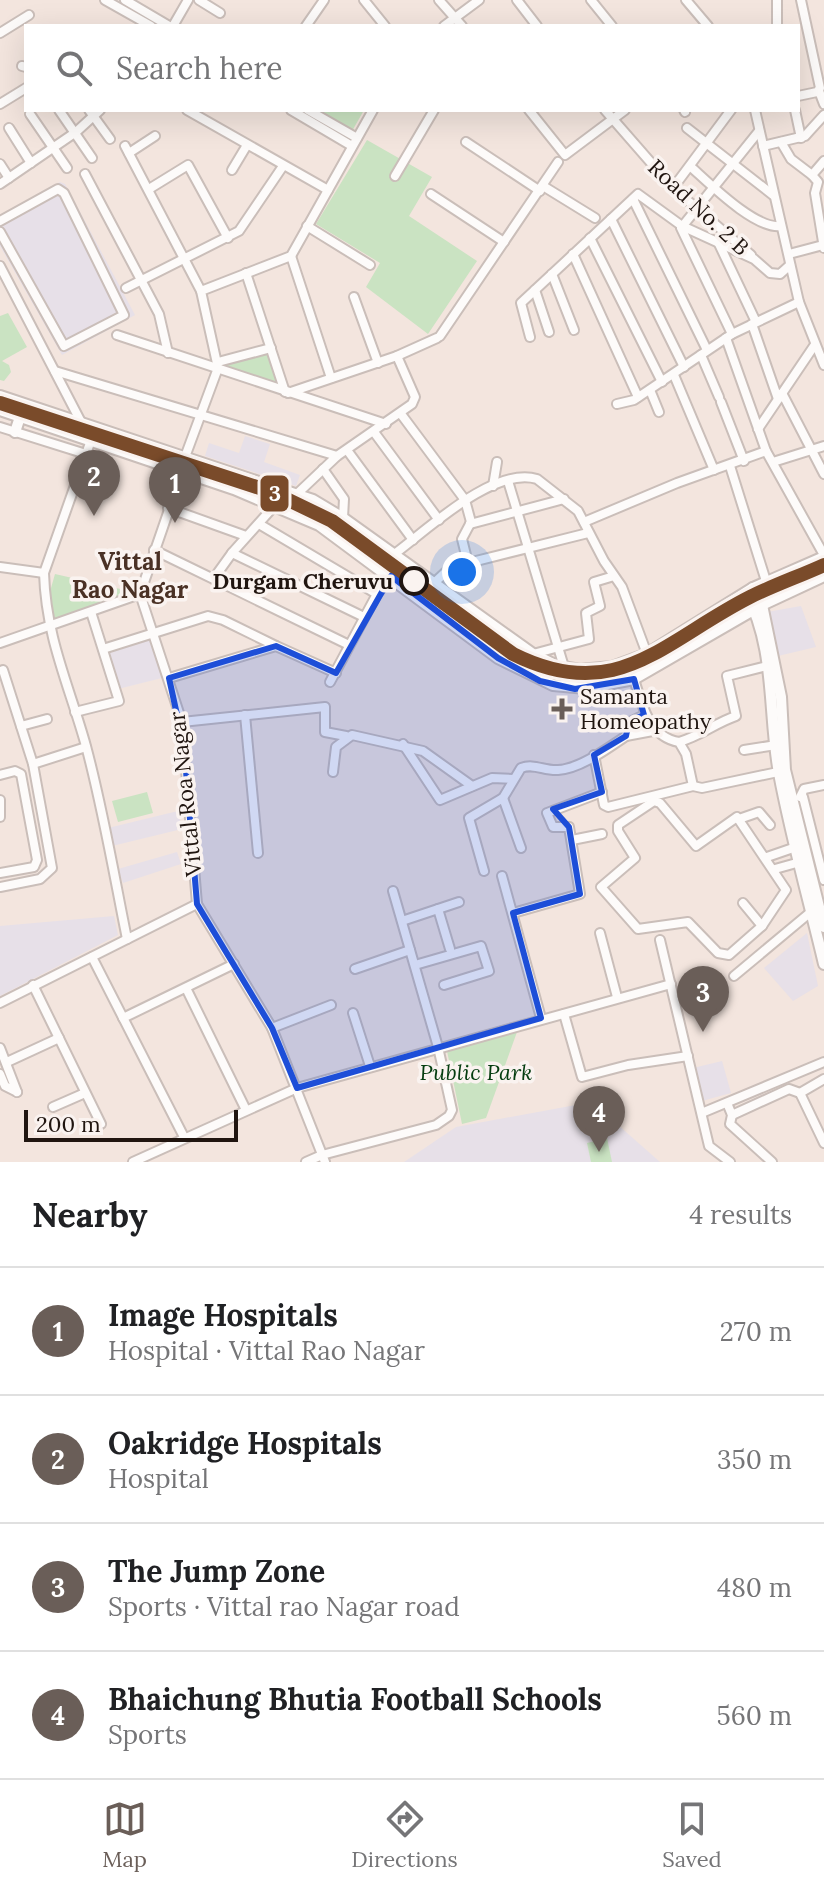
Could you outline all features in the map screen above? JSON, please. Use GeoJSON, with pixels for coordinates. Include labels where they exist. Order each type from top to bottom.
{"type":"FeatureCollection","features":[{"type":"Feature","properties":{"kind":"main road"},"geometry":{"type":"LineString","coordinates":[[0,396],[298,493],[343,518],[533,654],[564,667],[603,669],[647,654],[766,581],[824,556]]}},
{"type":"Feature","properties":{"kind":"main road"},"geometry":{"type":"LineString","coordinates":[[0,410],[276,504],[319,525],[498,658],[540,681],[575,689],[634,679],[758,607],[824,576]]}},
{"type":"Feature","properties":{"kind":"main road"},"geometry":{"type":"LineString","coordinates":[[15,432],[20,417]]}},
{"type":"Feature","properties":{"kind":"main road"},"geometry":{"type":"LineString","coordinates":[[750,590],[758,607],[781,697],[782,771],[798,798],[813,859],[813,906],[824,964]]}},
{"type":"Feature","properties":{"kind":"main road"},"geometry":{"type":"LineString","coordinates":[[758,607],[776,745],[796,847],[813,859]]}},
{"type":"Feature","properties":{"kind":"main road"},"geometry":{"type":"LineString","coordinates":[[813,906],[824,927]]}},
{"type":"Feature","properties":{"kind":"street"},"geometry":{"type":"LineString","coordinates":[[105,0],[147,24]]}},
{"type":"Feature","properties":{"kind":"street"},"geometry":{"type":"LineString","coordinates":[[125,0],[167,24]]}},
{"type":"Feature","properties":{"kind":"street"},"geometry":{"type":"LineString","coordinates":[[172,24],[188,0]]}},
{"type":"Feature","properties":{"kind":"street"},"geometry":{"type":"LineString","coordinates":[[199,0],[220,13]]}},
{"type":"Feature","properties":{"kind":"street"},"geometry":{"type":"LineString","coordinates":[[307,24],[324,0]]}},
{"type":"Feature","properties":{"kind":"street"},"geometry":{"type":"LineString","coordinates":[[364,0],[383,24]]}},
{"type":"Feature","properties":{"kind":"street"},"geometry":{"type":"LineString","coordinates":[[439,0],[458,22],[479,0]]}},
{"type":"Feature","properties":{"kind":"street"},"geometry":{"type":"LineString","coordinates":[[517,0],[535,24]]}},
{"type":"Feature","properties":{"kind":"street"},"geometry":{"type":"LineString","coordinates":[[591,0],[610,24]]}},
{"type":"Feature","properties":{"kind":"street"},"geometry":{"type":"LineString","coordinates":[[686,0],[706,24]]}},
{"type":"Feature","properties":{"kind":"street"},"geometry":{"type":"LineString","coordinates":[[777,0],[777,24]]}},
{"type":"Feature","properties":{"kind":"street"},"geometry":{"type":"LineString","coordinates":[[801,0],[824,104]]}},
{"type":"Feature","properties":{"kind":"street"},"geometry":{"type":"LineString","coordinates":[[0,33],[29,15]]}},
{"type":"Feature","properties":{"kind":"street"},"geometry":{"type":"LineString","coordinates":[[0,104],[24,89]]}},
{"type":"Feature","properties":{"kind":"street"},"geometry":{"type":"LineString","coordinates":[[800,96],[819,91]]}},
{"type":"Feature","properties":{"kind":"street"},"geometry":{"type":"LineString","coordinates":[[61,112],[92,158]]}},
{"type":"Feature","properties":{"kind":"street"},"geometry":{"type":"LineString","coordinates":[[190,112],[328,190]]}},
{"type":"Feature","properties":{"kind":"street"},"geometry":{"type":"LineString","coordinates":[[295,112],[355,142]]}},
{"type":"Feature","properties":{"kind":"street"},"geometry":{"type":"LineString","coordinates":[[313,112],[355,142]]}},
{"type":"Feature","properties":{"kind":"street"},"geometry":{"type":"LineString","coordinates":[[201,291],[291,256],[372,112]]}},
{"type":"Feature","properties":{"kind":"street"},"geometry":{"type":"LineString","coordinates":[[395,176],[433,112]]}},
{"type":"Feature","properties":{"kind":"street"},"geometry":{"type":"LineString","coordinates":[[531,112],[565,155],[622,112]]}},
{"type":"Feature","properties":{"kind":"street","name":"Road No. 2 B"},"geometry":{"type":"LineString","coordinates":[[607,112],[673,188],[698,206],[754,259]]}},
{"type":"Feature","properties":{"kind":"street"},"geometry":{"type":"LineString","coordinates":[[673,188],[730,112]]}},
{"type":"Feature","properties":{"kind":"street"},"geometry":{"type":"LineString","coordinates":[[755,112],[799,302],[824,365]]}},
{"type":"Feature","properties":{"kind":"street"},"geometry":{"type":"LineString","coordinates":[[795,112],[801,138]]}},
{"type":"Feature","properties":{"kind":"street"},"geometry":{"type":"LineString","coordinates":[[30,114],[67,168]]}},
{"type":"Feature","properties":{"kind":"street"},"geometry":{"type":"LineString","coordinates":[[0,184],[76,132],[91,114],[110,139]]}},
{"type":"Feature","properties":{"kind":"street"},"geometry":{"type":"LineString","coordinates":[[763,146],[801,138],[824,115]]}},
{"type":"Feature","properties":{"kind":"street"},"geometry":{"type":"LineString","coordinates":[[9,128],[31,163]]}},
{"type":"Feature","properties":{"kind":"street"},"geometry":{"type":"LineString","coordinates":[[687,128],[706,146],[774,196]]}},
{"type":"Feature","properties":{"kind":"street"},"geometry":{"type":"LineString","coordinates":[[682,226],[759,131]]}},
{"type":"Feature","properties":{"kind":"street"},"geometry":{"type":"LineString","coordinates":[[155,136],[127,150],[201,291],[218,365],[185,457]]}},
{"type":"Feature","properties":{"kind":"street"},"geometry":{"type":"LineString","coordinates":[[466,142],[595,218]]}},
{"type":"Feature","properties":{"kind":"street"},"geometry":{"type":"LineString","coordinates":[[781,142],[794,162],[818,182],[815,193],[823,247],[789,254]]}},
{"type":"Feature","properties":{"kind":"street"},"geometry":{"type":"LineString","coordinates":[[232,170],[247,145]]}},
{"type":"Feature","properties":{"kind":"street"},"geometry":{"type":"LineString","coordinates":[[812,175],[824,161]]}},
{"type":"Feature","properties":{"kind":"street"},"geometry":{"type":"LineString","coordinates":[[286,392],[378,363],[439,337],[558,162]]}},
{"type":"Feature","properties":{"kind":"street"},"geometry":{"type":"LineString","coordinates":[[0,164],[9,178]]}},
{"type":"Feature","properties":{"kind":"street"},"geometry":{"type":"LineString","coordinates":[[149,189],[188,165],[228,238]]}},
{"type":"Feature","properties":{"kind":"street"},"geometry":{"type":"LineString","coordinates":[[126,288],[228,238],[244,227],[283,166]]}},
{"type":"Feature","properties":{"kind":"street"},"geometry":{"type":"LineString","coordinates":[[691,167],[757,221],[767,226],[781,226]]}},
{"type":"Feature","properties":{"kind":"street"},"geometry":{"type":"LineString","coordinates":[[85,174],[159,314],[168,353]]}},
{"type":"Feature","properties":{"kind":"street"},"geometry":{"type":"LineString","coordinates":[[0,221],[58,189],[64,193],[124,315],[64,346],[0,232]]}},
{"type":"Feature","properties":{"kind":"street"},"geometry":{"type":"LineString","coordinates":[[431,194],[504,242]]}},
{"type":"Feature","properties":{"kind":"street"},"geometry":{"type":"LineString","coordinates":[[530,337],[520,305],[638,194],[682,226],[754,259],[777,275],[790,265]]}},
{"type":"Feature","properties":{"kind":"street"},"geometry":{"type":"LineString","coordinates":[[633,199],[704,352],[744,461]]}},
{"type":"Feature","properties":{"kind":"street"},"geometry":{"type":"LineString","coordinates":[[611,219],[684,367]]}},
{"type":"Feature","properties":{"kind":"street"},"geometry":{"type":"LineString","coordinates":[[307,226],[370,265]]}},
{"type":"Feature","properties":{"kind":"street"},"geometry":{"type":"LineString","coordinates":[[682,226],[729,336],[766,451],[824,556]]}},
{"type":"Feature","properties":{"kind":"street"},"geometry":{"type":"LineString","coordinates":[[590,238],[662,382]]}},
{"type":"Feature","properties":{"kind":"street"},"geometry":{"type":"LineString","coordinates":[[719,243],[754,323],[780,396],[824,474]]}},
{"type":"Feature","properties":{"kind":"street"},"geometry":{"type":"LineString","coordinates":[[573,254],[638,397]]}},
{"type":"Feature","properties":{"kind":"street"},"geometry":{"type":"LineString","coordinates":[[291,256],[331,378]]}},
{"type":"Feature","properties":{"kind":"street"},"geometry":{"type":"LineString","coordinates":[[0,266],[81,422]]}},
{"type":"Feature","properties":{"kind":"street"},"geometry":{"type":"LineString","coordinates":[[246,273],[286,392]]}},
{"type":"Feature","properties":{"kind":"street"},"geometry":{"type":"LineString","coordinates":[[552,274],[574,330]]}},
{"type":"Feature","properties":{"kind":"street"},"geometry":{"type":"LineString","coordinates":[[535,290],[549,332]]}},
{"type":"Feature","properties":{"kind":"street"},"geometry":{"type":"LineString","coordinates":[[354,297],[378,363]]}},
{"type":"Feature","properties":{"kind":"street"},"geometry":{"type":"LineString","coordinates":[[617,404],[650,390],[729,336],[799,302]]}},
{"type":"Feature","properties":{"kind":"street"},"geometry":{"type":"LineString","coordinates":[[117,335],[168,353],[218,365],[286,392],[386,424]]}},
{"type":"Feature","properties":{"kind":"street"},"geometry":{"type":"LineString","coordinates":[[758,429],[814,346]]}},
{"type":"Feature","properties":{"kind":"street"},"geometry":{"type":"LineString","coordinates":[[218,365],[271,348]]}},
{"type":"Feature","properties":{"kind":"street"},"geometry":{"type":"LineString","coordinates":[[298,493],[337,456],[401,414],[415,397],[397,356]]}},
{"type":"Feature","properties":{"kind":"street"},"geometry":{"type":"LineString","coordinates":[[55,371],[337,456]]}},
{"type":"Feature","properties":{"kind":"street"},"geometry":{"type":"LineString","coordinates":[[674,375],[714,470]]}},
{"type":"Feature","properties":{"kind":"street"},"geometry":{"type":"LineString","coordinates":[[650,390],[659,412]]}},
{"type":"Feature","properties":{"kind":"street"},"geometry":{"type":"LineString","coordinates":[[401,414],[465,500],[470,524],[462,541],[468,563]]}},
{"type":"Feature","properties":{"kind":"street"},"geometry":{"type":"LineString","coordinates":[[0,427],[86,454]]}},
{"type":"Feature","properties":{"kind":"street"},"geometry":{"type":"LineString","coordinates":[[374,432],[439,520]]}},
{"type":"Feature","properties":{"kind":"street"},"geometry":{"type":"LineString","coordinates":[[91,440],[44,573],[48,627],[86,747],[127,939]]}},
{"type":"Feature","properties":{"kind":"street"},"geometry":{"type":"LineString","coordinates":[[773,462],[824,446]]}},
{"type":"Feature","properties":{"kind":"street"},"geometry":{"type":"LineString","coordinates":[[347,450],[413,540]]}},
{"type":"Feature","properties":{"kind":"street"},"geometry":{"type":"LineString","coordinates":[[584,522],[766,451]]}},
{"type":"Feature","properties":{"kind":"street"},"geometry":{"type":"LineString","coordinates":[[493,486],[497,462]]}},
{"type":"Feature","properties":{"kind":"street"},"geometry":{"type":"LineString","coordinates":[[730,466],[766,581]]}},
{"type":"Feature","properties":{"kind":"street"},"geometry":{"type":"LineString","coordinates":[[323,469],[344,499],[343,518]]}},
{"type":"Feature","properties":{"kind":"street"},"geometry":{"type":"LineString","coordinates":[[0,643],[140,594],[182,472]]}},
{"type":"Feature","properties":{"kind":"street"},"geometry":{"type":"LineString","coordinates":[[393,555],[465,500],[493,486],[531,477],[578,511],[622,587],[647,654]]}},
{"type":"Feature","properties":{"kind":"street"},"geometry":{"type":"LineString","coordinates":[[508,481],[564,667]]}},
{"type":"Feature","properties":{"kind":"street"},"geometry":{"type":"LineString","coordinates":[[470,524],[564,499]]}},
{"type":"Feature","properties":{"kind":"street"},"geometry":{"type":"LineString","coordinates":[[214,578],[246,536],[276,504]]}},
{"type":"Feature","properties":{"kind":"street"},"geometry":{"type":"LineString","coordinates":[[168,508],[246,536]]}},
{"type":"Feature","properties":{"kind":"street"},"geometry":{"type":"LineString","coordinates":[[259,524],[377,594]]}},
{"type":"Feature","properties":{"kind":"street"},"geometry":{"type":"LineString","coordinates":[[434,583],[448,570],[468,563],[588,533]]}},
{"type":"Feature","properties":{"kind":"street"},"geometry":{"type":"LineString","coordinates":[[154,550],[349,645]]}},
{"type":"Feature","properties":{"kind":"street"},"geometry":{"type":"LineString","coordinates":[[232,553],[364,617]]}},
{"type":"Feature","properties":{"kind":"street"},"geometry":{"type":"LineString","coordinates":[[0,567],[44,573]]}},
{"type":"Feature","properties":{"kind":"street"},"geometry":{"type":"LineString","coordinates":[[330,682],[377,594],[391,576]]}},
{"type":"Feature","properties":{"kind":"street"},"geometry":{"type":"LineString","coordinates":[[533,654],[589,639],[586,613],[600,606],[594,582],[614,576]]}},
{"type":"Feature","properties":{"kind":"street","name":"Vittal Roa Nagar"},"geometry":{"type":"LineString","coordinates":[[140,594],[182,722],[197,904]]}},
{"type":"Feature","properties":{"kind":"street"},"geometry":{"type":"LineString","coordinates":[[75,712],[119,701],[91,612]]}},
{"type":"Feature","properties":{"kind":"street"},"geometry":{"type":"LineString","coordinates":[[103,649],[208,616],[223,620],[336,673]]}},
{"type":"Feature","properties":{"kind":"street"},"geometry":{"type":"LineString","coordinates":[[169,678],[276,646]]}},
{"type":"Feature","properties":{"kind":"street"},"geometry":{"type":"LineString","coordinates":[[634,679],[644,715],[666,739],[679,742],[704,734],[715,724],[736,716],[727,676],[767,666]]}},
{"type":"Feature","properties":{"kind":"street"},"geometry":{"type":"LineString","coordinates":[[0,887],[40,879],[52,868],[33,764],[3,670]]}},
{"type":"Feature","properties":{"kind":"street"},"geometry":{"type":"LineString","coordinates":[[182,722],[315,707],[327,710],[325,732],[403,744],[435,758],[472,786]]}},
{"type":"Feature","properties":{"kind":"street"},"geometry":{"type":"LineString","coordinates":[[245,715],[258,853]]}},
{"type":"Feature","properties":{"kind":"street"},"geometry":{"type":"LineString","coordinates":[[626,736],[630,722],[644,715]]}},
{"type":"Feature","properties":{"kind":"street"},"geometry":{"type":"LineString","coordinates":[[21,726],[47,719]]}},
{"type":"Feature","properties":{"kind":"street"},"geometry":{"type":"LineString","coordinates":[[484,871],[468,820],[503,798],[521,768],[528,765],[563,770],[626,736],[658,730]]}},
{"type":"Feature","properties":{"kind":"street"},"geometry":{"type":"LineString","coordinates":[[333,772],[336,747],[346,736]]}},
{"type":"Feature","properties":{"kind":"street"},"geometry":{"type":"LineString","coordinates":[[679,742],[686,754],[693,786]]}},
{"type":"Feature","properties":{"kind":"street"},"geometry":{"type":"LineString","coordinates":[[403,744],[440,800],[496,778],[513,779]]}},
{"type":"Feature","properties":{"kind":"street"},"geometry":{"type":"LineString","coordinates":[[744,750],[776,745]]}},
{"type":"Feature","properties":{"kind":"street"},"geometry":{"type":"LineString","coordinates":[[33,764],[86,747]]}},
{"type":"Feature","properties":{"kind":"street"},"geometry":{"type":"LineString","coordinates":[[594,755],[604,805],[610,807],[693,786],[702,788],[782,771]]}},
{"type":"Feature","properties":{"kind":"street"},"geometry":{"type":"LineString","coordinates":[[0,775],[15,771],[21,774],[37,860],[34,867],[0,873]]}},
{"type":"Feature","properties":{"kind":"street"},"geometry":{"type":"LineString","coordinates":[[798,798],[804,789],[824,785]]}},
{"type":"Feature","properties":{"kind":"street"},"geometry":{"type":"LineString","coordinates":[[513,913],[580,894],[574,841],[568,826],[551,826],[547,813],[602,792]]}},
{"type":"Feature","properties":{"kind":"street"},"geometry":{"type":"LineString","coordinates":[[503,798],[521,848]]}},
{"type":"Feature","properties":{"kind":"street"},"geometry":{"type":"LineString","coordinates":[[0,800],[0,817]]}},
{"type":"Feature","properties":{"kind":"street"},"geometry":{"type":"LineString","coordinates":[[739,819],[775,869],[787,892],[762,926],[725,956],[688,922],[648,929],[633,926],[601,887],[635,858],[618,831],[618,825],[650,803],[660,803],[696,846],[735,817],[739,819],[759,812],[770,825]]}},
{"type":"Feature","properties":{"kind":"street"},"geometry":{"type":"LineString","coordinates":[[574,841],[602,833]]}},
{"type":"Feature","properties":{"kind":"street"},"geometry":{"type":"LineString","coordinates":[[767,857],[796,847]]}},
{"type":"Feature","properties":{"kind":"street"},"geometry":{"type":"LineString","coordinates":[[775,869],[813,859],[824,880]]}},
{"type":"Feature","properties":{"kind":"street"},"geometry":{"type":"LineString","coordinates":[[502,876],[541,1018]]}},
{"type":"Feature","properties":{"kind":"street"},"geometry":{"type":"LineString","coordinates":[[306,1162],[436,1125],[449,1116],[452,1102],[393,891]]}},
{"type":"Feature","properties":{"kind":"street"},"geometry":{"type":"LineString","coordinates":[[402,921],[459,902]]}},
{"type":"Feature","properties":{"kind":"street"},"geometry":{"type":"LineString","coordinates":[[743,903],[762,926]]}},
{"type":"Feature","properties":{"kind":"street"},"geometry":{"type":"LineString","coordinates":[[0,1003],[197,904],[272,1028],[324,1158]]}},
{"type":"Feature","properties":{"kind":"street"},"geometry":{"type":"LineString","coordinates":[[734,976],[813,906]]}},
{"type":"Feature","properties":{"kind":"street"},"geometry":{"type":"LineString","coordinates":[[438,909],[450,949]]}},
{"type":"Feature","properties":{"kind":"street"},"geometry":{"type":"LineString","coordinates":[[600,933],[619,997]]}},
{"type":"Feature","properties":{"kind":"street"},"geometry":{"type":"LineString","coordinates":[[660,940],[704,1112],[709,1146],[730,1162]]}},
{"type":"Feature","properties":{"kind":"street"},"geometry":{"type":"LineString","coordinates":[[415,965],[481,946],[489,971],[444,985]]}},
{"type":"Feature","properties":{"kind":"street"},"geometry":{"type":"LineString","coordinates":[[355,969],[410,950]]}},
{"type":"Feature","properties":{"kind":"street"},"geometry":{"type":"LineString","coordinates":[[92,957],[184,1137]]}},
{"type":"Feature","properties":{"kind":"street"},"geometry":{"type":"LineString","coordinates":[[123,1018],[234,964]]}},
{"type":"Feature","properties":{"kind":"street"},"geometry":{"type":"LineString","coordinates":[[613,964],[619,997]]}},
{"type":"Feature","properties":{"kind":"street"},"geometry":{"type":"LineString","coordinates":[[133,1162],[297,1088],[671,984]]}},
{"type":"Feature","properties":{"kind":"street"},"geometry":{"type":"LineString","coordinates":[[33,985],[101,1124]]}},
{"type":"Feature","properties":{"kind":"street"},"geometry":{"type":"LineString","coordinates":[[186,988],[246,1110]]}},
{"type":"Feature","properties":{"kind":"street"},"geometry":{"type":"LineString","coordinates":[[272,1028],[331,1005]]}},
{"type":"Feature","properties":{"kind":"street"},"geometry":{"type":"LineString","coordinates":[[353,1013],[370,1066]]}},
{"type":"Feature","properties":{"kind":"street"},"geometry":{"type":"LineString","coordinates":[[564,1014],[582,1077],[628,1065],[688,1056]]}},
{"type":"Feature","properties":{"kind":"street"},"geometry":{"type":"LineString","coordinates":[[7,1062],[59,1038]]}},
{"type":"Feature","properties":{"kind":"street"},"geometry":{"type":"LineString","coordinates":[[0,1048],[17,1092],[5,1086],[0,1074]]}},
{"type":"Feature","properties":{"kind":"street"},"geometry":{"type":"LineString","coordinates":[[704,1112],[824,1062]]}},
{"type":"Feature","properties":{"kind":"street"},"geometry":{"type":"LineString","coordinates":[[800,1093],[824,1079]]}},
{"type":"Feature","properties":{"kind":"street"},"geometry":{"type":"LineString","coordinates":[[732,1115],[789,1089],[800,1093],[824,1143]]}},
{"type":"Feature","properties":{"kind":"street"},"geometry":{"type":"LineString","coordinates":[[53,1107],[85,1093]]}},
{"type":"Feature","properties":{"kind":"street"},"geometry":{"type":"LineString","coordinates":[[727,1103],[732,1115],[730,1124],[772,1162]]}},
{"type":"Feature","properties":{"kind":"highlighted area"},"geometry":{"type":"Polygon","coordinates":[[[391,576],[498,658],[540,681],[575,689],[634,679],[644,715],[629,721],[626,736],[594,755],[602,792],[553,809],[569,827],[580,894],[513,913],[541,1018],[297,1088],[272,1028],[197,904],[184,747],[169,678],[276,646],[336,673],[391,576]]]}},
{"type":"Feature","properties":{"kind":"shaded area"},"geometry":{"type":"Polygon","coordinates":[[[60,182],[65,184],[135,315],[62,355],[0,246],[0,216],[60,182]]]}},
{"type":"Feature","properties":{"kind":"shaded area"},"geometry":{"type":"Polygon","coordinates":[[[245,436],[270,444],[264,462],[300,475],[296,486],[205,456],[209,443],[239,453],[245,436]]]}},
{"type":"Feature","properties":{"kind":"shaded area"},"geometry":{"type":"Polygon","coordinates":[[[801,606],[816,647],[778,656],[767,612],[801,606]]]}},
{"type":"Feature","properties":{"kind":"shaded area"},"geometry":{"type":"Polygon","coordinates":[[[152,639],[162,678],[118,689],[107,652],[152,639]]]}},
{"type":"Feature","properties":{"kind":"shaded area"},"geometry":{"type":"Polygon","coordinates":[[[178,811],[182,829],[112,846],[108,828],[178,811]]]}},
{"type":"Feature","properties":{"kind":"shaded area"},"geometry":{"type":"Polygon","coordinates":[[[177,852],[181,864],[123,883],[118,869],[177,852]]]}},
{"type":"Feature","properties":{"kind":"shaded area"},"geometry":{"type":"Polygon","coordinates":[[[114,916],[118,935],[0,996],[0,926],[114,916]]]}},
{"type":"Feature","properties":{"kind":"shaded area"},"geometry":{"type":"Polygon","coordinates":[[[807,933],[818,986],[793,1001],[764,968],[807,933]]]}},
{"type":"Feature","properties":{"kind":"shaded area"},"geometry":{"type":"Polygon","coordinates":[[[722,1061],[731,1093],[702,1101],[693,1068],[722,1061]]]}},
{"type":"Feature","properties":{"kind":"shaded area"},"geometry":{"type":"Polygon","coordinates":[[[592,1102],[660,1162],[404,1162],[456,1127],[592,1102]]]}},
{"type":"Feature","properties":{"kind":"green space"},"geometry":{"type":"Polygon","coordinates":[[[320,112],[363,112],[351,133],[320,112]]]}},
{"type":"Feature","properties":{"kind":"green space"},"geometry":{"type":"Polygon","coordinates":[[[367,140],[432,177],[409,216],[477,261],[428,334],[366,287],[380,263],[316,224],[367,140]]]}},
{"type":"Feature","properties":{"kind":"green space"},"geometry":{"type":"Polygon","coordinates":[[[8,313],[27,347],[2,361],[9,365],[11,372],[4,381],[0,380],[0,316],[8,313]]]}},
{"type":"Feature","properties":{"kind":"green space"},"geometry":{"type":"Polygon","coordinates":[[[268,352],[281,387],[225,369],[225,363],[268,352]]]}},
{"type":"Feature","properties":{"kind":"green space"},"geometry":{"type":"Polygon","coordinates":[[[55,574],[129,591],[127,597],[51,620],[49,595],[55,574]]]}},
{"type":"Feature","properties":{"kind":"green space"},"geometry":{"type":"Polygon","coordinates":[[[147,792],[153,813],[118,822],[112,801],[147,792]]]}},
{"type":"Feature","properties":{"kind":"green space","name":"Public Park"},"geometry":{"type":"Polygon","coordinates":[[[517,1032],[486,1118],[462,1124],[447,1051],[517,1032]]]}},
{"type":"Feature","properties":{"kind":"green space"},"geometry":{"type":"Polygon","coordinates":[[[607,1138],[612,1162],[591,1162],[587,1143],[607,1138]]]}},
{"type":"Feature","properties":{"kind":"transit line","name":"3"},"geometry":{"type":"LineString","coordinates":[[0,403],[272,492],[332,521],[513,654],[549,668],[582,673],[611,670],[638,662],[750,597],[824,565]]}},
{"type":"Feature","properties":{"kind":"place","name":"Oakridge Hospitals"},"geometry":{"type":"Point","coordinates":[94,516]}},
{"type":"Feature","properties":{"kind":"place","name":"Image Hospitals"},"geometry":{"type":"Point","coordinates":[175,523]}},
{"type":"Feature","properties":{"kind":"place","name":"Durgam Cheruvu"},"geometry":{"type":"Point","coordinates":[414,581]}},
{"type":"Feature","properties":{"kind":"place","name":"Samanta Homeopathy"},"geometry":{"type":"Point","coordinates":[562,709]}},
{"type":"Feature","properties":{"kind":"place","name":"The Jump Zone"},"geometry":{"type":"Point","coordinates":[703,1032]}},
{"type":"Feature","properties":{"kind":"place","name":"Bhaichung Bhutia Football Schools"},"geometry":{"type":"Point","coordinates":[599,1152]}},
{"type":"Feature","properties":{"kind":"district","name":"Vittal Rao Nagar"},"geometry":{"type":"Point","coordinates":[130,576]}}]}
